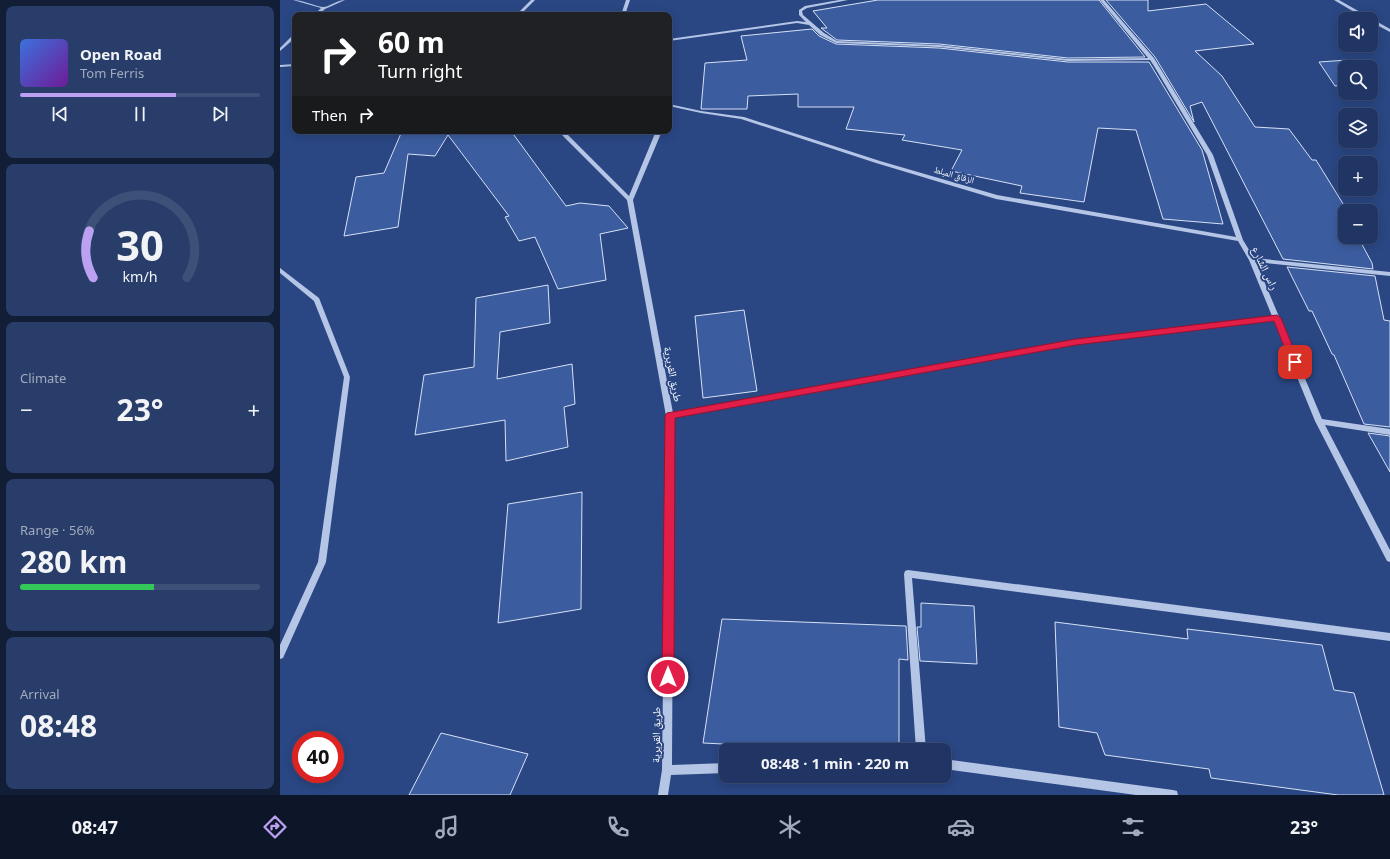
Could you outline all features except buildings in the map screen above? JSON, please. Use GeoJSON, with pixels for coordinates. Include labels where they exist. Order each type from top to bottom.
{"type":"FeatureCollection","features":[{"type":"Feature","properties":{"kind":"street"},"geometry":{"type":"LineString","coordinates":[[295,0],[324,8]]}},
{"type":"Feature","properties":{"kind":"street"},"geometry":{"type":"LineString","coordinates":[[319,12],[324,8],[343,0]]}},
{"type":"Feature","properties":{"kind":"street"},"geometry":{"type":"LineString","coordinates":[[521,12],[534,0]]}},
{"type":"Feature","properties":{"kind":"street"},"geometry":{"type":"LineString","coordinates":[[624,12],[628,0]]}},
{"type":"Feature","properties":{"kind":"street"},"geometry":{"type":"LineString","coordinates":[[846,0],[806,7],[800,11],[801,15],[826,37],[836,42],[939,46],[1068,60],[1152,60]]}},
{"type":"Feature","properties":{"kind":"street","name":"راس الشارع"},"geometry":{"type":"LineString","coordinates":[[1102,0],[1152,60],[1210,155],[1240,240],[1252,260],[1319,421],[1390,558]]}},
{"type":"Feature","properties":{"kind":"street"},"geometry":{"type":"LineString","coordinates":[[1336,0],[1357,12]]}},
{"type":"Feature","properties":{"kind":"street"},"geometry":{"type":"LineString","coordinates":[[672,40],[797,22],[812,24]]}},
{"type":"Feature","properties":{"kind":"street"},"geometry":{"type":"LineString","coordinates":[[1378,24],[1390,31]]}},
{"type":"Feature","properties":{"kind":"street"},"geometry":{"type":"LineString","coordinates":[[280,50],[292,39]]}},
{"type":"Feature","properties":{"kind":"street"},"geometry":{"type":"LineString","coordinates":[[280,66],[292,65]]}},
{"type":"Feature","properties":{"kind":"street","name":"الزقاق المبلط"},"geometry":{"type":"LineString","coordinates":[[672,107],[742,118],[878,162],[996,197],[1240,240]]}},
{"type":"Feature","properties":{"kind":"street"},"geometry":{"type":"LineString","coordinates":[[563,134],[630,200],[658,134]]}},
{"type":"Feature","properties":{"kind":"street","name":"طريق القريرية"},"geometry":{"type":"LineString","coordinates":[[630,200],[670,416],[667,770],[663,795]]}},
{"type":"Feature","properties":{"kind":"street"},"geometry":{"type":"LineString","coordinates":[[1252,260],[1390,274]]}},
{"type":"Feature","properties":{"kind":"street"},"geometry":{"type":"LineString","coordinates":[[280,270],[317,300],[347,377],[322,562],[280,656]]}},
{"type":"Feature","properties":{"kind":"street"},"geometry":{"type":"LineString","coordinates":[[670,416],[1076,342],[1277,318]]}},
{"type":"Feature","properties":{"kind":"street"},"geometry":{"type":"LineString","coordinates":[[1319,421],[1390,432]]}},
{"type":"Feature","properties":{"kind":"street"},"geometry":{"type":"LineString","coordinates":[[920,743],[908,574],[1390,637]]}},
{"type":"Feature","properties":{"kind":"street"},"geometry":{"type":"LineString","coordinates":[[951,765],[1173,795]]}},
{"type":"Feature","properties":{"kind":"street"},"geometry":{"type":"LineString","coordinates":[[667,770],[719,768]]}},
{"type":"Feature","properties":{"kind":"route"},"geometry":{"type":"LineString","coordinates":[[668,677],[670,416],[1076,342],[1277,318],[1295,362]]}}]}
